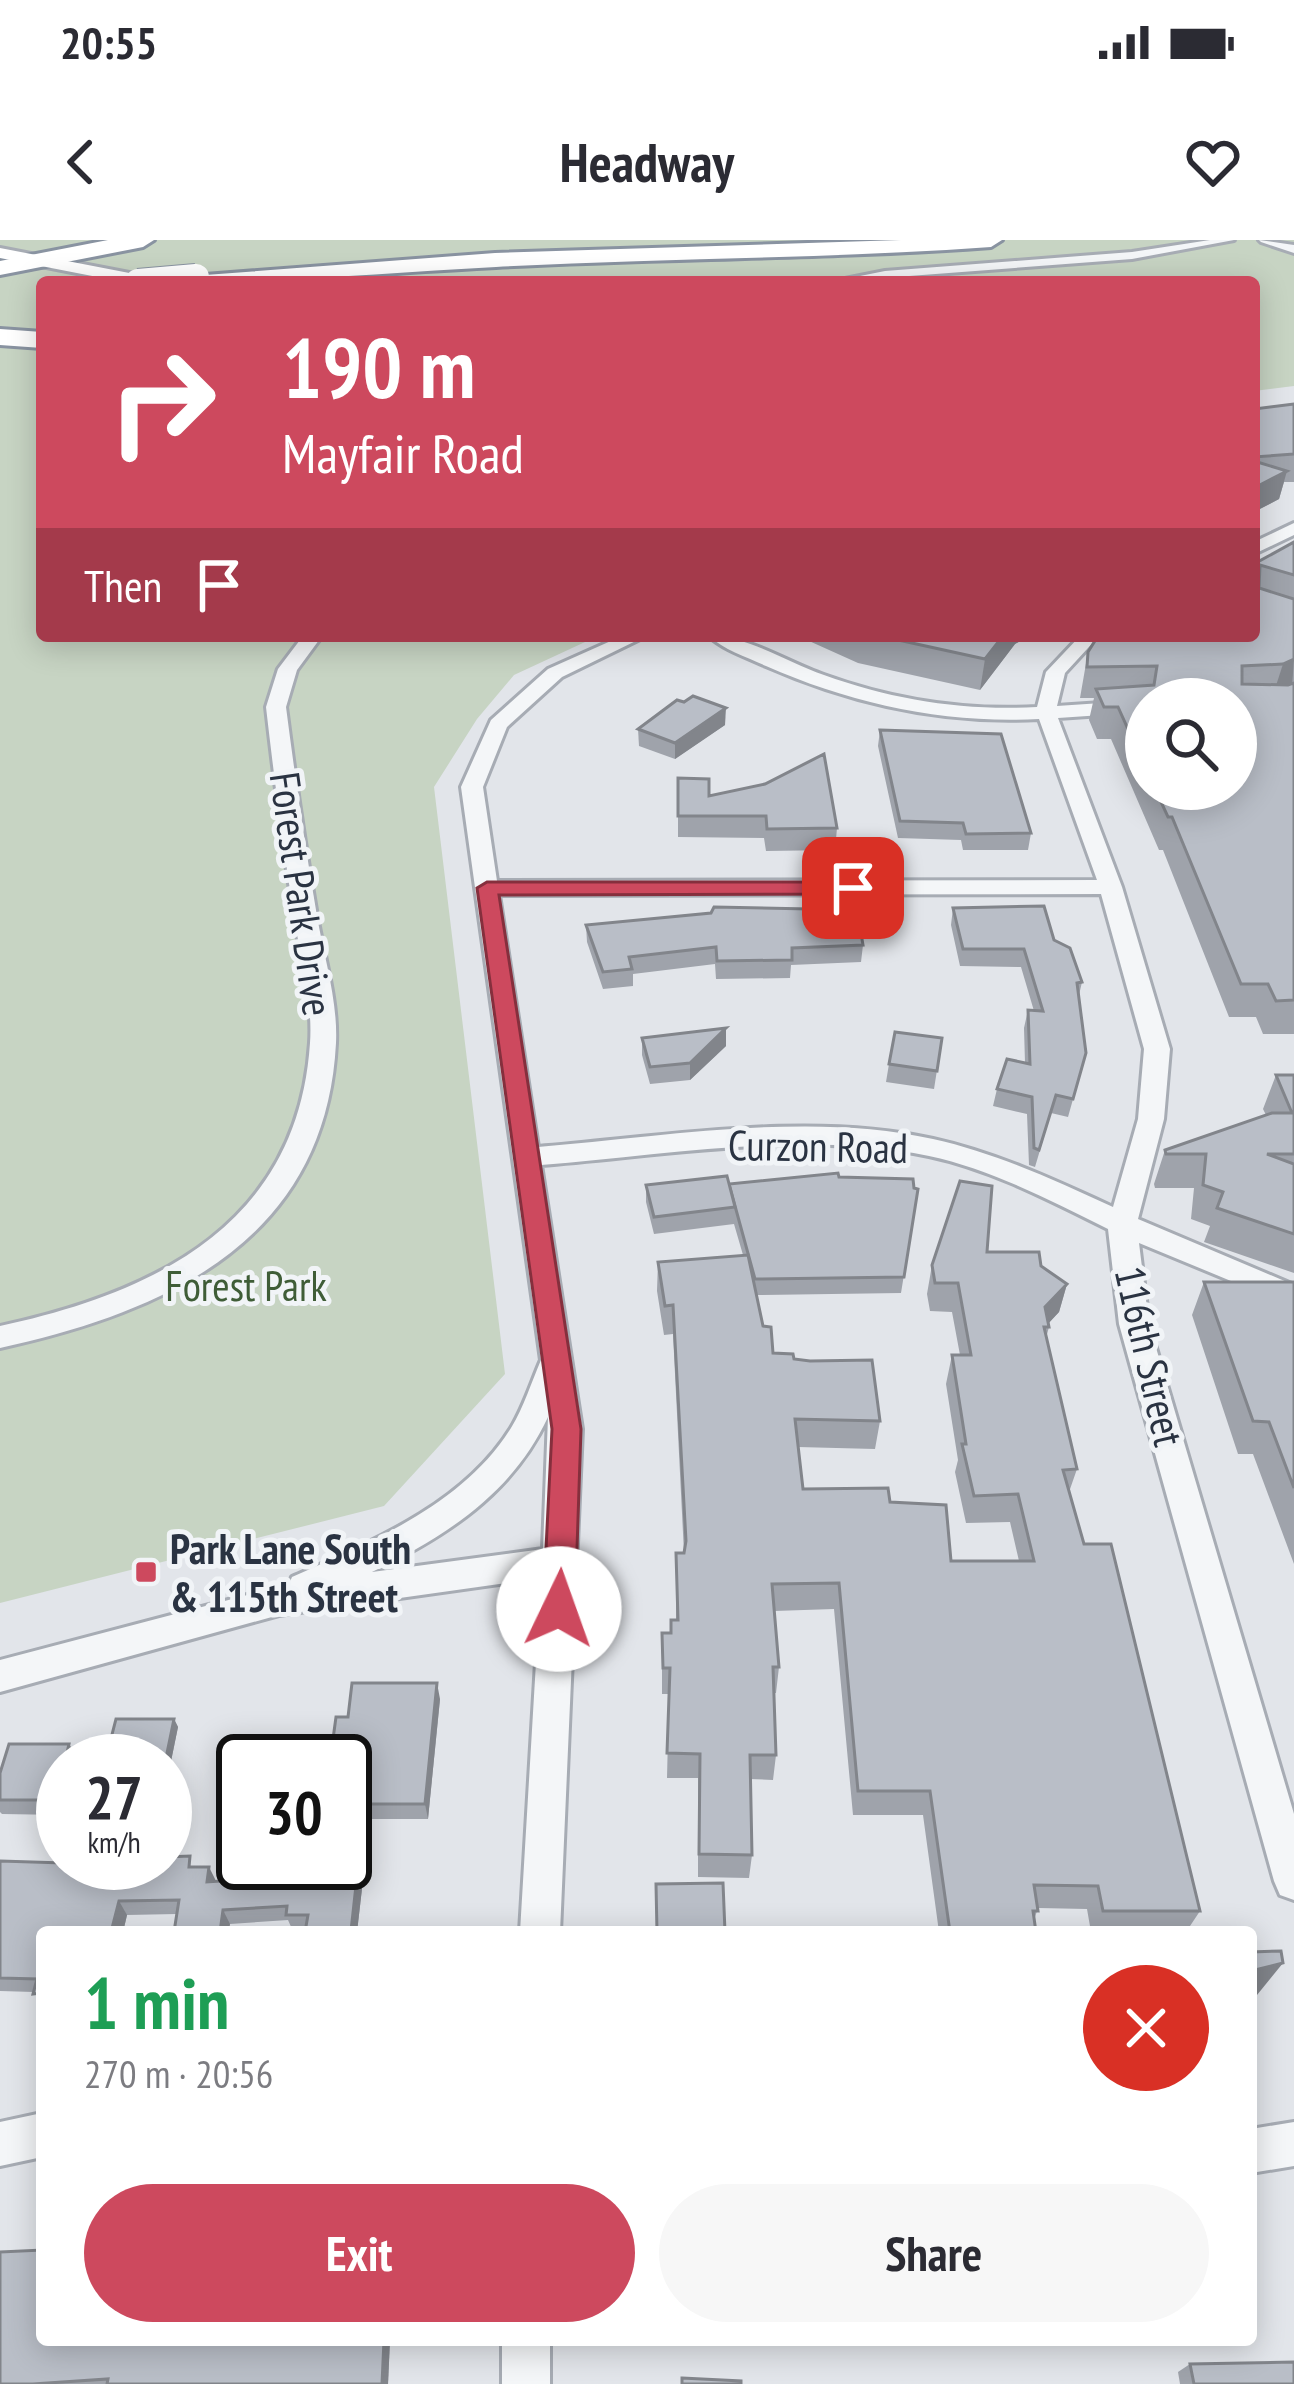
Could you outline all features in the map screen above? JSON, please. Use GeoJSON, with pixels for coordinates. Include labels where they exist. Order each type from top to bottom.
{"type":"FeatureCollection","features":[{"type":"Feature","properties":{"kind":"highway"},"geometry":{"type":"LineString","coordinates":[[1,263],[143,240]]}},
{"type":"Feature","properties":{"kind":"highway"},"geometry":{"type":"LineString","coordinates":[[244,276],[429,257],[922,240]]}},
{"type":"Feature","properties":{"kind":"highway"},"geometry":{"type":"LineString","coordinates":[[578,276],[624,263],[992,240]]}},
{"type":"Feature","properties":{"kind":"highway"},"geometry":{"type":"LineString","coordinates":[[381,243],[652,249]]}},
{"type":"Feature","properties":{"kind":"highway"},"geometry":{"type":"LineString","coordinates":[[263,276],[496,260],[792,252]]}},
{"type":"Feature","properties":{"kind":"highway"},"geometry":{"type":"LineString","coordinates":[[0,337],[36,340]]}},
{"type":"Feature","properties":{"kind":"main road"},"geometry":{"type":"LineString","coordinates":[[35,261],[117,276]]}},
{"type":"Feature","properties":{"kind":"main road"},"geometry":{"type":"LineString","coordinates":[[1,263],[51,276]]}},
{"type":"Feature","properties":{"kind":"street"},"geometry":{"type":"LineString","coordinates":[[880,276],[968,264],[1177,250],[1228,240]]}},
{"type":"Feature","properties":{"kind":"street"},"geometry":{"type":"LineString","coordinates":[[1265,240],[1294,249]]}},
{"type":"Feature","properties":{"kind":"street"},"geometry":{"type":"LineString","coordinates":[[1260,546],[1294,528]]}},
{"type":"Feature","properties":{"kind":"street","name":"Forest Park Drive"},"geometry":{"type":"LineString","coordinates":[[0,1337],[44,1329],[137,1297],[191,1270],[244,1232],[279,1190],[301,1150],[323,1046],[320,995],[276,707],[287,669],[308,642]]}},
{"type":"Feature","properties":{"kind":"street"},"geometry":{"type":"LineString","coordinates":[[540,1926],[566,1429],[530,1157],[472,787],[498,724],[555,673],[624,642]]}},
{"type":"Feature","properties":{"kind":"street"},"geometry":{"type":"LineString","coordinates":[[732,642],[848,693],[928,709],[1046,712],[1125,706]]}},
{"type":"Feature","properties":{"kind":"street"},"geometry":{"type":"LineString","coordinates":[[1046,712],[1056,672],[1084,642]]}},
{"type":"Feature","properties":{"kind":"street","name":"116th Street"},"geometry":{"type":"LineString","coordinates":[[1046,712],[1111,887],[1157,1049],[1151,1119],[1122,1226],[1134,1324],[1294,1882]]}},
{"type":"Feature","properties":{"kind":"street"},"geometry":{"type":"LineString","coordinates":[[487,888],[1111,887]]}},
{"type":"Feature","properties":{"kind":"street","name":"Curzon Road"},"geometry":{"type":"LineString","coordinates":[[530,1157],[787,1140],[915,1144],[974,1159],[1230,1275],[1294,1296]]}},
{"type":"Feature","properties":{"kind":"street"},"geometry":{"type":"LineString","coordinates":[[279,1600],[407,1539],[452,1512],[516,1447],[556,1360]]}},
{"type":"Feature","properties":{"kind":"street"},"geometry":{"type":"LineString","coordinates":[[0,1676],[279,1600],[561,1561]]}},
{"type":"Feature","properties":{"kind":"street"},"geometry":{"type":"LineString","coordinates":[[0,2144],[36,2136]]}},
{"type":"Feature","properties":{"kind":"street"},"geometry":{"type":"LineString","coordinates":[[1257,2150],[1294,2144]]}},
{"type":"Feature","properties":{"kind":"street"},"geometry":{"type":"LineString","coordinates":[[526,2346],[526,2384]]}},
{"type":"Feature","properties":{"kind":"green space","name":"Forest Park"},"geometry":{"type":"Polygon","coordinates":[[[0,240],[1294,240],[1294,386],[1260,390],[1260,276],[36,276],[36,642],[585,642],[514,675],[477,719],[434,787],[505,1374],[384,1506],[0,1603],[0,240]]]}},
{"type":"Feature","properties":{"kind":"building"},"geometry":{"type":"Polygon","coordinates":[[[1294,404],[1294,454],[1260,457],[1260,408],[1294,404]]]}},
{"type":"Feature","properties":{"kind":"building"},"geometry":{"type":"Polygon","coordinates":[[[1260,463],[1287,471],[1260,485],[1260,463]]]}},
{"type":"Feature","properties":{"kind":"building"},"geometry":{"type":"Polygon","coordinates":[[[1294,542],[1294,575],[1260,565],[1260,561],[1294,542]]]}},
{"type":"Feature","properties":{"kind":"building"},"geometry":{"type":"Polygon","coordinates":[[[1260,588],[1294,599],[1294,659],[1242,666],[1242,678],[1155,678],[1157,666],[1087,667],[1094,642],[1260,642],[1260,588]]]}},
{"type":"Feature","properties":{"kind":"building"},"geometry":{"type":"Polygon","coordinates":[[[907,642],[998,642],[985,659],[907,642]]]}},
{"type":"Feature","properties":{"kind":"building"},"geometry":{"type":"Polygon","coordinates":[[[1294,683],[1294,1000],[1276,1001],[1268,984],[1241,984],[1172,817],[1165,810],[1257,810],[1257,684],[1294,683]]]}},
{"type":"Feature","properties":{"kind":"building"},"geometry":{"type":"Polygon","coordinates":[[[1125,687],[1125,722],[1118,707],[1104,707],[1096,689],[1125,687]]]}},
{"type":"Feature","properties":{"kind":"building"},"geometry":{"type":"Polygon","coordinates":[[[693,696],[726,708],[675,743],[638,729],[677,700],[684,702],[693,696]]]}},
{"type":"Feature","properties":{"kind":"building"},"geometry":{"type":"Polygon","coordinates":[[[880,730],[1001,734],[1031,833],[966,834],[963,823],[900,821],[880,730]]]}},
{"type":"Feature","properties":{"kind":"building"},"geometry":{"type":"Polygon","coordinates":[[[824,754],[837,828],[767,829],[766,816],[678,816],[678,778],[709,779],[709,796],[765,784],[824,754]]]}},
{"type":"Feature","properties":{"kind":"building"},"geometry":{"type":"Polygon","coordinates":[[[1044,906],[1054,940],[1070,948],[1082,982],[1077,983],[1086,1053],[1073,1099],[1056,1095],[1039,1150],[1034,1148],[1032,1097],[997,1089],[1007,1059],[1030,1064],[1028,1010],[1043,1011],[1024,949],[963,949],[953,908],[1044,906]]]}},
{"type":"Feature","properties":{"kind":"building"},"geometry":{"type":"Polygon","coordinates":[[[714,907],[857,910],[863,945],[792,948],[792,960],[717,961],[716,947],[629,957],[632,969],[603,972],[586,925],[711,913],[714,907]]]}},
{"type":"Feature","properties":{"kind":"building"},"geometry":{"type":"Polygon","coordinates":[[[726,1028],[690,1063],[650,1067],[642,1038],[726,1028]]]}},
{"type":"Feature","properties":{"kind":"building"},"geometry":{"type":"Polygon","coordinates":[[[895,1032],[942,1038],[937,1071],[889,1064],[895,1032]]]}},
{"type":"Feature","properties":{"kind":"building"},"geometry":{"type":"Polygon","coordinates":[[[1276,1075],[1294,1075],[1294,1154],[1267,1154],[1294,1164],[1294,1234],[1217,1208],[1223,1192],[1203,1185],[1206,1154],[1166,1154],[1165,1150],[1272,1113],[1292,1113],[1276,1075]]]}},
{"type":"Feature","properties":{"kind":"building"},"geometry":{"type":"Polygon","coordinates":[[[838,1173],[839,1177],[913,1179],[918,1189],[904,1277],[755,1279],[729,1184],[838,1173]]]}},
{"type":"Feature","properties":{"kind":"building"},"geometry":{"type":"Polygon","coordinates":[[[727,1176],[735,1207],[654,1217],[646,1185],[727,1176]]]}},
{"type":"Feature","properties":{"kind":"building"},"geometry":{"type":"Polygon","coordinates":[[[960,1181],[992,1186],[987,1252],[1039,1252],[1041,1266],[1067,1284],[1045,1307],[1049,1327],[1044,1327],[1077,1469],[1063,1470],[1084,1544],[1111,1544],[1200,1911],[1103,1911],[1098,1886],[1034,1885],[1035,1926],[949,1926],[930,1791],[858,1791],[839,1583],[772,1584],[779,1667],[773,1667],[776,1755],[750,1755],[752,1855],[699,1854],[700,1754],[667,1753],[670,1668],[663,1668],[662,1633],[671,1633],[671,1620],[678,1620],[676,1553],[684,1553],[686,1541],[673,1305],[665,1306],[658,1262],[748,1255],[763,1326],[771,1327],[773,1353],[810,1361],[872,1360],[880,1421],[795,1419],[803,1489],[888,1488],[890,1502],[946,1505],[951,1561],[1034,1561],[1018,1494],[974,1496],[962,1444],[966,1444],[952,1355],[971,1355],[958,1283],[935,1283],[932,1265],[960,1181]]]}},
{"type":"Feature","properties":{"kind":"building"},"geometry":{"type":"Polygon","coordinates":[[[1204,1282],[1294,1282],[1294,1488],[1269,1422],[1253,1421],[1204,1282]]]}},
{"type":"Feature","properties":{"kind":"building"},"geometry":{"type":"Polygon","coordinates":[[[352,1683],[437,1683],[425,1804],[372,1804],[372,1734],[334,1734],[336,1717],[348,1717],[352,1683]]]}},
{"type":"Feature","properties":{"kind":"building"},"geometry":{"type":"Polygon","coordinates":[[[116,1719],[174,1719],[171,1734],[112,1734],[116,1719]]]}},
{"type":"Feature","properties":{"kind":"building"},"geometry":{"type":"Polygon","coordinates":[[[9,1744],[36,1744],[36,1800],[0,1800],[0,1773],[9,1744]]]}},
{"type":"Feature","properties":{"kind":"building"},"geometry":{"type":"Polygon","coordinates":[[[0,1861],[36,1862],[36,1890],[192,1890],[192,1867],[209,1867],[207,1882],[216,1881],[216,1890],[356,1890],[352,1926],[306,1926],[308,1915],[286,1915],[287,1906],[223,1910],[221,1926],[175,1926],[179,1900],[119,1901],[113,1926],[36,1926],[36,1979],[0,1978],[0,1861]]]}},
{"type":"Feature","properties":{"kind":"building"},"geometry":{"type":"Polygon","coordinates":[[[723,1883],[725,1926],[657,1926],[656,1884],[723,1883]]]}},
{"type":"Feature","properties":{"kind":"building"},"geometry":{"type":"Polygon","coordinates":[[[1281,1951],[1283,1963],[1257,1970],[1257,1952],[1281,1951]]]}},
{"type":"Feature","properties":{"kind":"building"},"geometry":{"type":"Polygon","coordinates":[[[36,2250],[36,2346],[384,2346],[382,2384],[107,2384],[108,2379],[0,2384],[0,2252],[36,2250]]]}},
{"type":"Feature","properties":{"kind":"building"},"geometry":{"type":"Polygon","coordinates":[[[1294,2362],[1294,2384],[1194,2384],[1190,2364],[1294,2362]]]}},
{"type":"Feature","properties":{"kind":"building"},"geometry":{"type":"Polygon","coordinates":[[[682,2378],[741,2381],[741,2384],[682,2384],[682,2378]]]}},
{"type":"Feature","properties":{"kind":"place","name":"Park Lane South & 115th Street"},"geometry":{"type":"Point","coordinates":[146,1572]}},
{"type":"Feature","properties":{"kind":"route"},"geometry":{"type":"LineString","coordinates":[[559,1609],[566,1429],[530,1157],[487,888],[853,888]]}}]}
